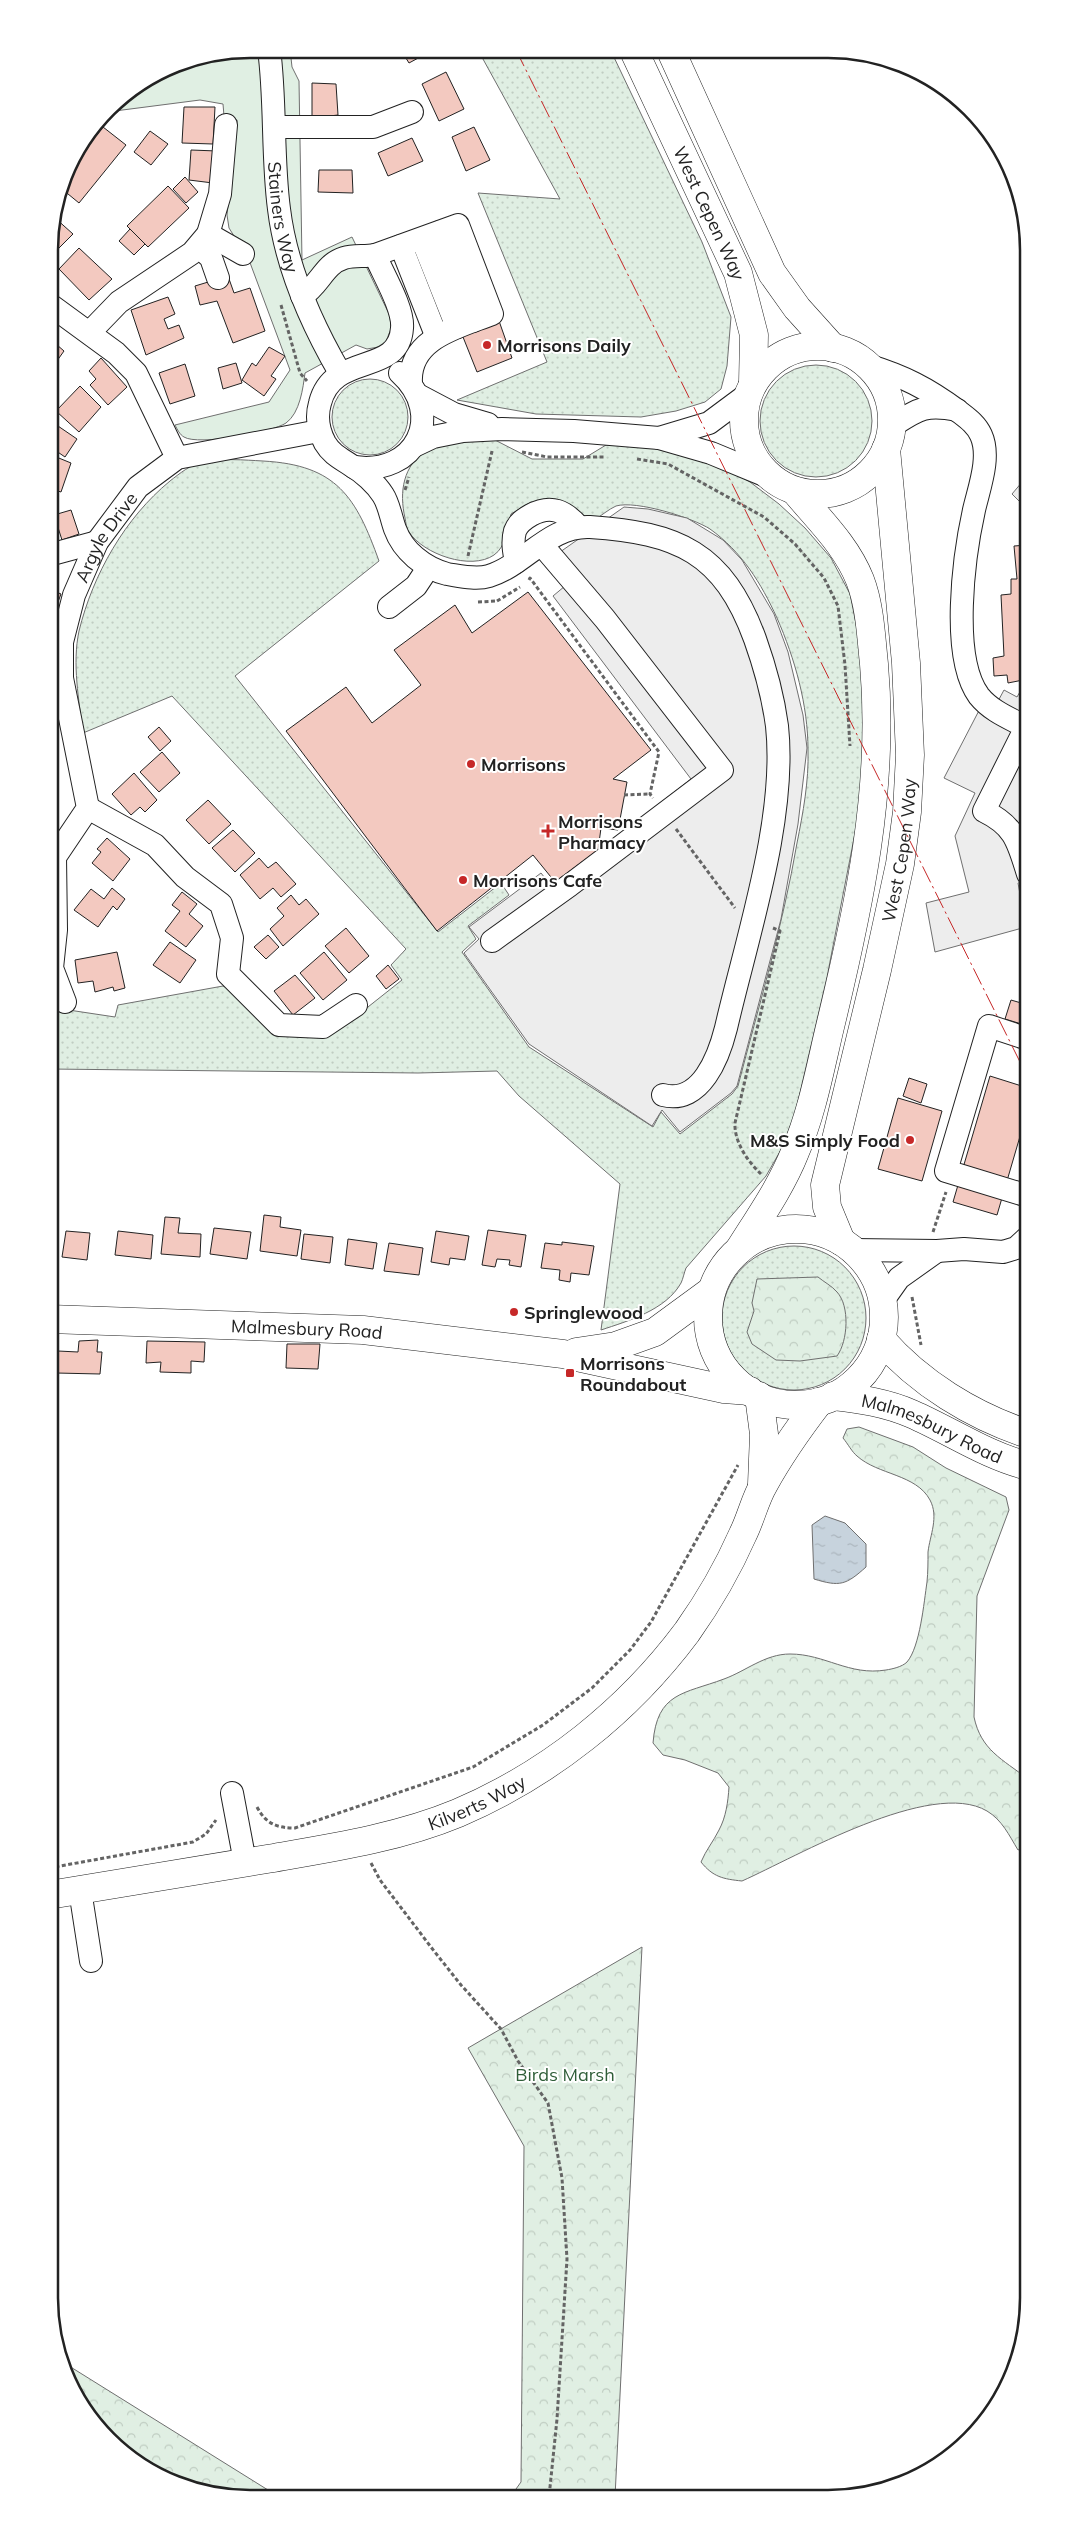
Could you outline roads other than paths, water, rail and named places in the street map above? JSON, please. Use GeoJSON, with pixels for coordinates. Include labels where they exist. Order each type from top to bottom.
{"type":"FeatureCollection","features":[{"type":"Feature","properties":{"kind":"main road","name":"West Cepen Way"},"geometry":{"type":"LineString","coordinates":[[637,58],[738,273],[754,335],[751,389]]}},
{"type":"Feature","properties":{"kind":"main road","name":"West Cepen Way"},"geometry":{"type":"LineString","coordinates":[[674,58],[772,273],[797,308],[833,348]]}},
{"type":"Feature","properties":{"kind":"main road"},"geometry":{"type":"LineString","coordinates":[[805,347],[833,348],[851,354],[867,365],[882,382],[888,396],[889,438],[870,473],[846,489],[825,495],[796,492],[769,477],[755,461],[746,442],[744,414],[751,389],[764,368],[787,352],[805,347]]}},
{"type":"Feature","properties":{"kind":"main road","name":"West Cepen Way"},"geometry":{"type":"LineString","coordinates":[[847,1246],[827,1207],[825,1185],[890,914],[907,812],[910,755],[906,663],[889,438]]}},
{"type":"Feature","properties":{"kind":"main road","name":"West Cepen Way"},"geometry":{"type":"LineString","coordinates":[[739,1250],[785,1174],[796,1151],[811,1104],[853,930],[868,853],[876,782],[875,674],[869,620],[860,582],[840,544],[796,492]]}},
{"type":"Feature","properties":{"kind":"main road"},"geometry":{"type":"LineString","coordinates":[[793,1229],[818,1232],[847,1246],[874,1277],[882,1302],[881,1339],[855,1383],[826,1399],[792,1405],[755,1394],[732,1377],[713,1346],[708,1319],[711,1291],[719,1272],[739,1250],[765,1235],[793,1229]]}},
{"type":"Feature","properties":{"kind":"main road","name":"Malmesbury Road"},"geometry":{"type":"LineString","coordinates":[[562,1354],[616,1346],[641,1338],[665,1326],[711,1291]]}},
{"type":"Feature","properties":{"kind":"main road","name":"Malmesbury Road"},"geometry":{"type":"LineString","coordinates":[[58,1319],[362,1330],[562,1354],[755,1394]]}},
{"type":"Feature","properties":{"kind":"main road","name":"Malmesbury Road"},"geometry":{"type":"LineString","coordinates":[[881,1339],[903,1363],[932,1386],[985,1416],[1020,1431]]}},
{"type":"Feature","properties":{"kind":"main road","name":"Kilverts Way"},"geometry":{"type":"LineString","coordinates":[[755,1394],[764,1442],[762,1485]]}},
{"type":"Feature","properties":{"kind":"main road","name":"Malmesbury Road"},"geometry":{"type":"LineString","coordinates":[[826,1399],[863,1400],[895,1407],[980,1448],[1020,1463]]}},
{"type":"Feature","properties":{"kind":"main road","name":"Kilverts Way"},"geometry":{"type":"LineString","coordinates":[[58,1894],[376,1838],[433,1822],[487,1800],[546,1766],[614,1713],[643,1684],[686,1633],[730,1563],[762,1485],[789,1442],[826,1399]]}},
{"type":"Feature","properties":{"kind":"street","name":"Stainers Way"},"geometry":{"type":"LineString","coordinates":[[269,58],[275,127],[279,208],[284,242],[302,296],[340,373]]}},
{"type":"Feature","properties":{"kind":"street"},"geometry":{"type":"LineString","coordinates":[[275,127],[373,127],[412,112]]}},
{"type":"Feature","properties":{"kind":"street"},"geometry":{"type":"LineString","coordinates":[[90,332],[105,314],[131,292],[204,240],[220,194],[226,126]]}},
{"type":"Feature","properties":{"kind":"street"},"geometry":{"type":"LineString","coordinates":[[302,296],[313,290],[326,268],[335,262],[346,257],[376,255],[458,224],[492,314],[456,328],[422,351],[414,364],[410,372],[423,412],[421,430],[408,459],[386,467],[370,469],[354,467]]}},
{"type":"Feature","properties":{"kind":"street"},"geometry":{"type":"LineString","coordinates":[[421,239],[456,328]]}},
{"type":"Feature","properties":{"kind":"street"},"geometry":{"type":"LineString","coordinates":[[204,240],[243,254]]}},
{"type":"Feature","properties":{"kind":"street"},"geometry":{"type":"LineString","coordinates":[[204,240],[218,278]]}},
{"type":"Feature","properties":{"kind":"street"},"geometry":{"type":"LineString","coordinates":[[370,364],[392,351],[402,330],[401,316],[376,255]]}},
{"type":"Feature","properties":{"kind":"street"},"geometry":{"type":"LineString","coordinates":[[58,310],[116,353],[136,374],[176,458]]}},
{"type":"Feature","properties":{"kind":"street"},"geometry":{"type":"LineString","coordinates":[[394,497],[354,467],[339,459],[327,447],[319,431],[317,413],[322,396],[340,373],[354,366],[370,364],[386,366],[400,373],[415,389],[448,411],[484,423],[660,438],[711,454],[769,477]]}},
{"type":"Feature","properties":{"kind":"street"},"geometry":{"type":"LineString","coordinates":[[867,365],[902,376],[935,393],[970,420],[978,430],[984,445],[982,476],[962,581],[968,672],[974,688],[989,706],[1020,724]]}},
{"type":"Feature","properties":{"kind":"street"},"geometry":{"type":"LineString","coordinates":[[660,438],[709,423],[751,389]]}},
{"type":"Feature","properties":{"kind":"street"},"geometry":{"type":"LineString","coordinates":[[889,438],[917,410],[937,406],[956,410]]}},
{"type":"Feature","properties":{"kind":"street"},"geometry":{"type":"LineString","coordinates":[[538,429],[462,431],[433,437],[408,459],[387,482],[394,497],[396,533],[411,554],[428,568],[448,574],[481,577],[490,576],[516,562],[566,530],[579,527],[646,533],[669,540],[696,552],[719,573],[751,627],[767,674],[773,701],[778,756],[766,857],[724,1036],[713,1064],[704,1078],[688,1093],[678,1097],[663,1095]]}},
{"type":"Feature","properties":{"kind":"street","name":"Argyle Drive"},"geometry":{"type":"LineString","coordinates":[[58,661],[74,595],[97,542],[138,487],[176,458],[319,431]]}},
{"type":"Feature","properties":{"kind":"street"},"geometry":{"type":"LineString","coordinates":[[516,562],[514,539],[517,526],[523,520],[541,510],[551,509],[566,514],[579,527]]}},
{"type":"Feature","properties":{"kind":"street"},"geometry":{"type":"LineString","coordinates":[[58,552],[97,542]]}},
{"type":"Feature","properties":{"kind":"street"},"geometry":{"type":"LineString","coordinates":[[492,941],[722,770],[605,618],[542,545]]}},
{"type":"Feature","properties":{"kind":"street"},"geometry":{"type":"LineString","coordinates":[[389,607],[416,586],[428,568]]}},
{"type":"Feature","properties":{"kind":"street","name":"Argyle Drive"},"geometry":{"type":"LineString","coordinates":[[58,688],[88,808]]}},
{"type":"Feature","properties":{"kind":"street"},"geometry":{"type":"LineString","coordinates":[[1020,739],[984,811],[1007,824],[1015,836],[1020,851]]}},
{"type":"Feature","properties":{"kind":"street"},"geometry":{"type":"LineString","coordinates":[[58,853],[88,808],[155,846],[185,877],[221,904],[232,938],[228,974],[279,1025],[323,1027],[356,1005]]}},
{"type":"Feature","properties":{"kind":"street"},"geometry":{"type":"LineString","coordinates":[[58,984],[65,1002]]}},
{"type":"Feature","properties":{"kind":"street"},"geometry":{"type":"LineString","coordinates":[[1020,1036],[989,1026],[946,1171],[1020,1194]]}},
{"type":"Feature","properties":{"kind":"street"},"geometry":{"type":"LineString","coordinates":[[847,1246],[936,1238],[964,1249],[994,1252],[1020,1249]]}},
{"type":"Feature","properties":{"kind":"street"},"geometry":{"type":"LineString","coordinates":[[882,1302],[907,1283],[936,1238]]}},
{"type":"Feature","properties":{"kind":"street"},"geometry":{"type":"LineString","coordinates":[[233,1796],[245,1862]]}},
{"type":"Feature","properties":{"kind":"street"},"geometry":{"type":"LineString","coordinates":[[80,1890],[91,1960]]}},
{"type":"Feature","properties":{"kind":"water"},"geometry":{"type":"Polygon","coordinates":[[[825,1516],[845,1523],[866,1544],[866,1567],[853,1578],[842,1583],[830,1583],[814,1579],[812,1525],[825,1516]]]}},
{"type":"Feature","properties":{"kind":"place","name":"Morrisons Daily"},"geometry":{"type":"Point","coordinates":[487,345]}},
{"type":"Feature","properties":{"kind":"place","name":"Morrisons"},"geometry":{"type":"Point","coordinates":[471,764]}},
{"type":"Feature","properties":{"kind":"place","name":"Morrisons Pharmacy"},"geometry":{"type":"Point","coordinates":[548,831]}},
{"type":"Feature","properties":{"kind":"place","name":"Morrisons Cafe"},"geometry":{"type":"Point","coordinates":[463,880]}},
{"type":"Feature","properties":{"kind":"place","name":"M&S Simply Food"},"geometry":{"type":"Point","coordinates":[910,1140]}},
{"type":"Feature","properties":{"kind":"place","name":"Springlewood"},"geometry":{"type":"Point","coordinates":[514,1312]}},
{"type":"Feature","properties":{"kind":"place","name":"Morrisons Roundabout"},"geometry":{"type":"Point","coordinates":[570,1373]}},
{"type":"Feature","properties":{"kind":"park label","name":"Birds Marsh"},"geometry":{"type":"Point","coordinates":[565,2074]}}]}
